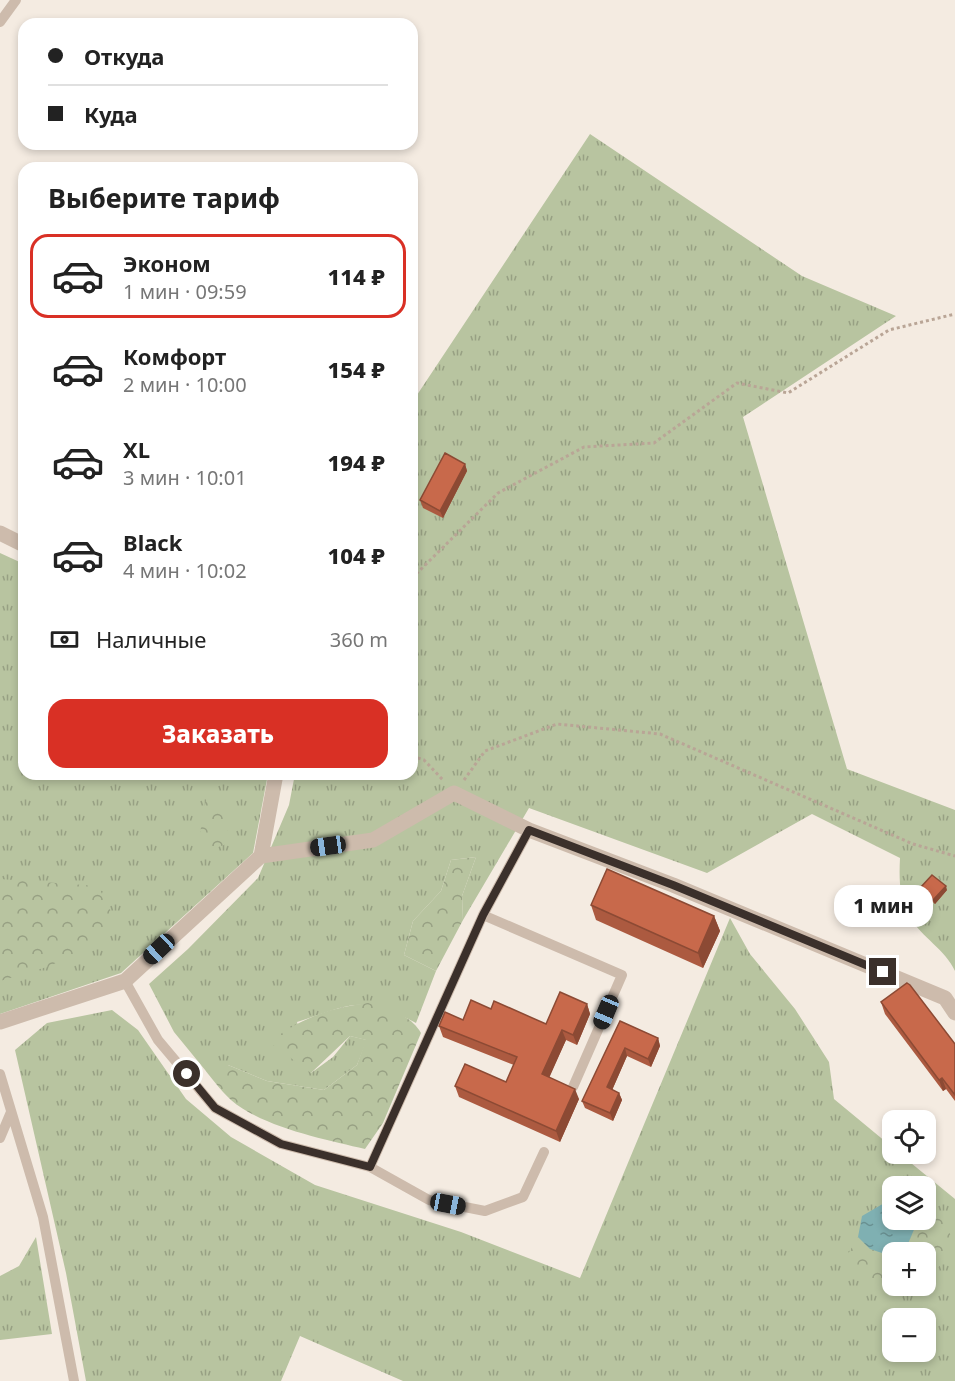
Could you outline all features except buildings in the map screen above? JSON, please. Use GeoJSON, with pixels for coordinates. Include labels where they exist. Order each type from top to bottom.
{"type":"FeatureCollection","features":[{"type":"Feature","properties":{"kind":"street"},"geometry":{"type":"LineString","coordinates":[[0,533],[18,542]]}},
{"type":"Feature","properties":{"kind":"street"},"geometry":{"type":"LineString","coordinates":[[261,856],[275,780]]}},
{"type":"Feature","properties":{"kind":"street"},"geometry":{"type":"LineString","coordinates":[[0,1022],[125,981],[261,856],[373,840],[454,793],[529,830],[673,885],[945,998],[955,1013]]}},
{"type":"Feature","properties":{"kind":"lane"},"geometry":{"type":"LineString","coordinates":[[0,22],[16,0]]}},
{"type":"Feature","properties":{"kind":"lane"},"geometry":{"type":"LineString","coordinates":[[370,1167],[483,915],[529,830]]}},
{"type":"Feature","properties":{"kind":"lane"},"geometry":{"type":"LineString","coordinates":[[483,915],[622,975],[573,1088]]}},
{"type":"Feature","properties":{"kind":"lane"},"geometry":{"type":"LineString","coordinates":[[125,981],[158,1040],[215,1108],[281,1144],[370,1167],[429,1200],[484,1211],[523,1197],[544,1152]]}},
{"type":"Feature","properties":{"kind":"lane"},"geometry":{"type":"LineString","coordinates":[[0,1074],[43,1217],[74,1381]]}},
{"type":"Feature","properties":{"kind":"lane"},"geometry":{"type":"LineString","coordinates":[[0,1138],[11,1112]]}},
{"type":"Feature","properties":{"kind":"path"},"geometry":{"type":"LineString","coordinates":[[418,572],[498,493],[584,447],[654,442],[737,383],[788,393],[889,330],[955,314]]}},
{"type":"Feature","properties":{"kind":"path"},"geometry":{"type":"LineString","coordinates":[[418,758],[424,760],[454,793],[485,751],[557,724],[660,734],[913,844],[955,856]]}},
{"type":"Feature","properties":{"kind":"green space"},"geometry":{"type":"Polygon","coordinates":[[[590,134],[802,276],[896,316],[743,417],[847,769],[955,810],[955,971],[951,963],[915,924],[906,910],[900,889],[900,858],[812,814],[707,873],[529,808],[463,920],[462,896],[476,857],[451,860],[441,891],[413,921],[404,955],[436,971],[416,1023],[382,1008],[369,1005],[331,1010],[297,1022],[311,1073],[333,1057],[350,1036],[367,1040],[357,1065],[324,1090],[267,1081],[228,1065],[201,1065],[174,1032],[149,984],[188,949],[258,878],[289,805],[294,780],[418,780],[418,393],[590,134]]]}},
{"type":"Feature","properties":{"kind":"green space"},"geometry":{"type":"Polygon","coordinates":[[[0,553],[18,561],[18,780],[267,780],[253,853],[121,973],[0,1014],[0,553]]]}},
{"type":"Feature","properties":{"kind":"green space"},"geometry":{"type":"Polygon","coordinates":[[[208,789],[231,813],[224,845],[196,855],[208,789]]]}},
{"type":"Feature","properties":{"kind":"green space"},"geometry":{"type":"Polygon","coordinates":[[[476,857],[462,896],[463,920],[436,971],[404,955],[413,921],[441,891],[451,860],[476,857]]]}},
{"type":"Feature","properties":{"kind":"green space"},"geometry":{"type":"Polygon","coordinates":[[[0,879],[98,886],[120,929],[50,966],[0,981],[0,879]]]}},
{"type":"Feature","properties":{"kind":"green space"},"geometry":{"type":"Polygon","coordinates":[[[730,918],[750,954],[795,1009],[829,1062],[834,1099],[882,1139],[882,1164],[912,1164],[927,1176],[882,1176],[882,1230],[936,1230],[936,1183],[955,1199],[955,1381],[403,1381],[300,1336],[281,1381],[86,1381],[66,1273],[15,1050],[47,1023],[112,1010],[138,1030],[186,1099],[231,1137],[315,1185],[461,1232],[580,1278],[730,918]]]}},
{"type":"Feature","properties":{"kind":"green space"},"geometry":{"type":"Polygon","coordinates":[[[368,1003],[405,1017],[421,1033],[383,1123],[365,1149],[295,1131],[260,1118],[231,1100],[201,1065],[228,1065],[267,1081],[324,1090],[357,1065],[366,1040],[350,1036],[311,1073],[269,1042],[293,1026],[316,1015],[368,1003]]]}},
{"type":"Feature","properties":{"kind":"green space"},"geometry":{"type":"Polygon","coordinates":[[[936,1214],[946,1220],[955,1251],[936,1269],[936,1242],[909,1242],[914,1230],[936,1230],[936,1214]]]}},
{"type":"Feature","properties":{"kind":"green space"},"geometry":{"type":"Polygon","coordinates":[[[36,1237],[52,1334],[0,1340],[0,1276],[19,1266],[36,1237]]]}},
{"type":"Feature","properties":{"kind":"green space"},"geometry":{"type":"Polygon","coordinates":[[[858,1237],[870,1249],[882,1252],[882,1295],[855,1279],[848,1254],[858,1237]]]}},
{"type":"Feature","properties":{"kind":"green space"},"geometry":{"type":"Polygon","coordinates":[[[885,1296],[903,1296],[895,1302],[885,1296]]]}},
{"type":"Feature","properties":{"kind":"water"},"geometry":{"type":"Polygon","coordinates":[[[882,1204],[882,1230],[914,1230],[909,1242],[882,1242],[882,1253],[870,1249],[858,1237],[862,1216],[882,1204]]]}},
{"type":"Feature","properties":{"kind":"route"},"geometry":{"type":"LineString","coordinates":[[187,1074],[215,1108],[281,1144],[370,1167],[483,915],[529,830],[673,885],[883,972]]}}]}
